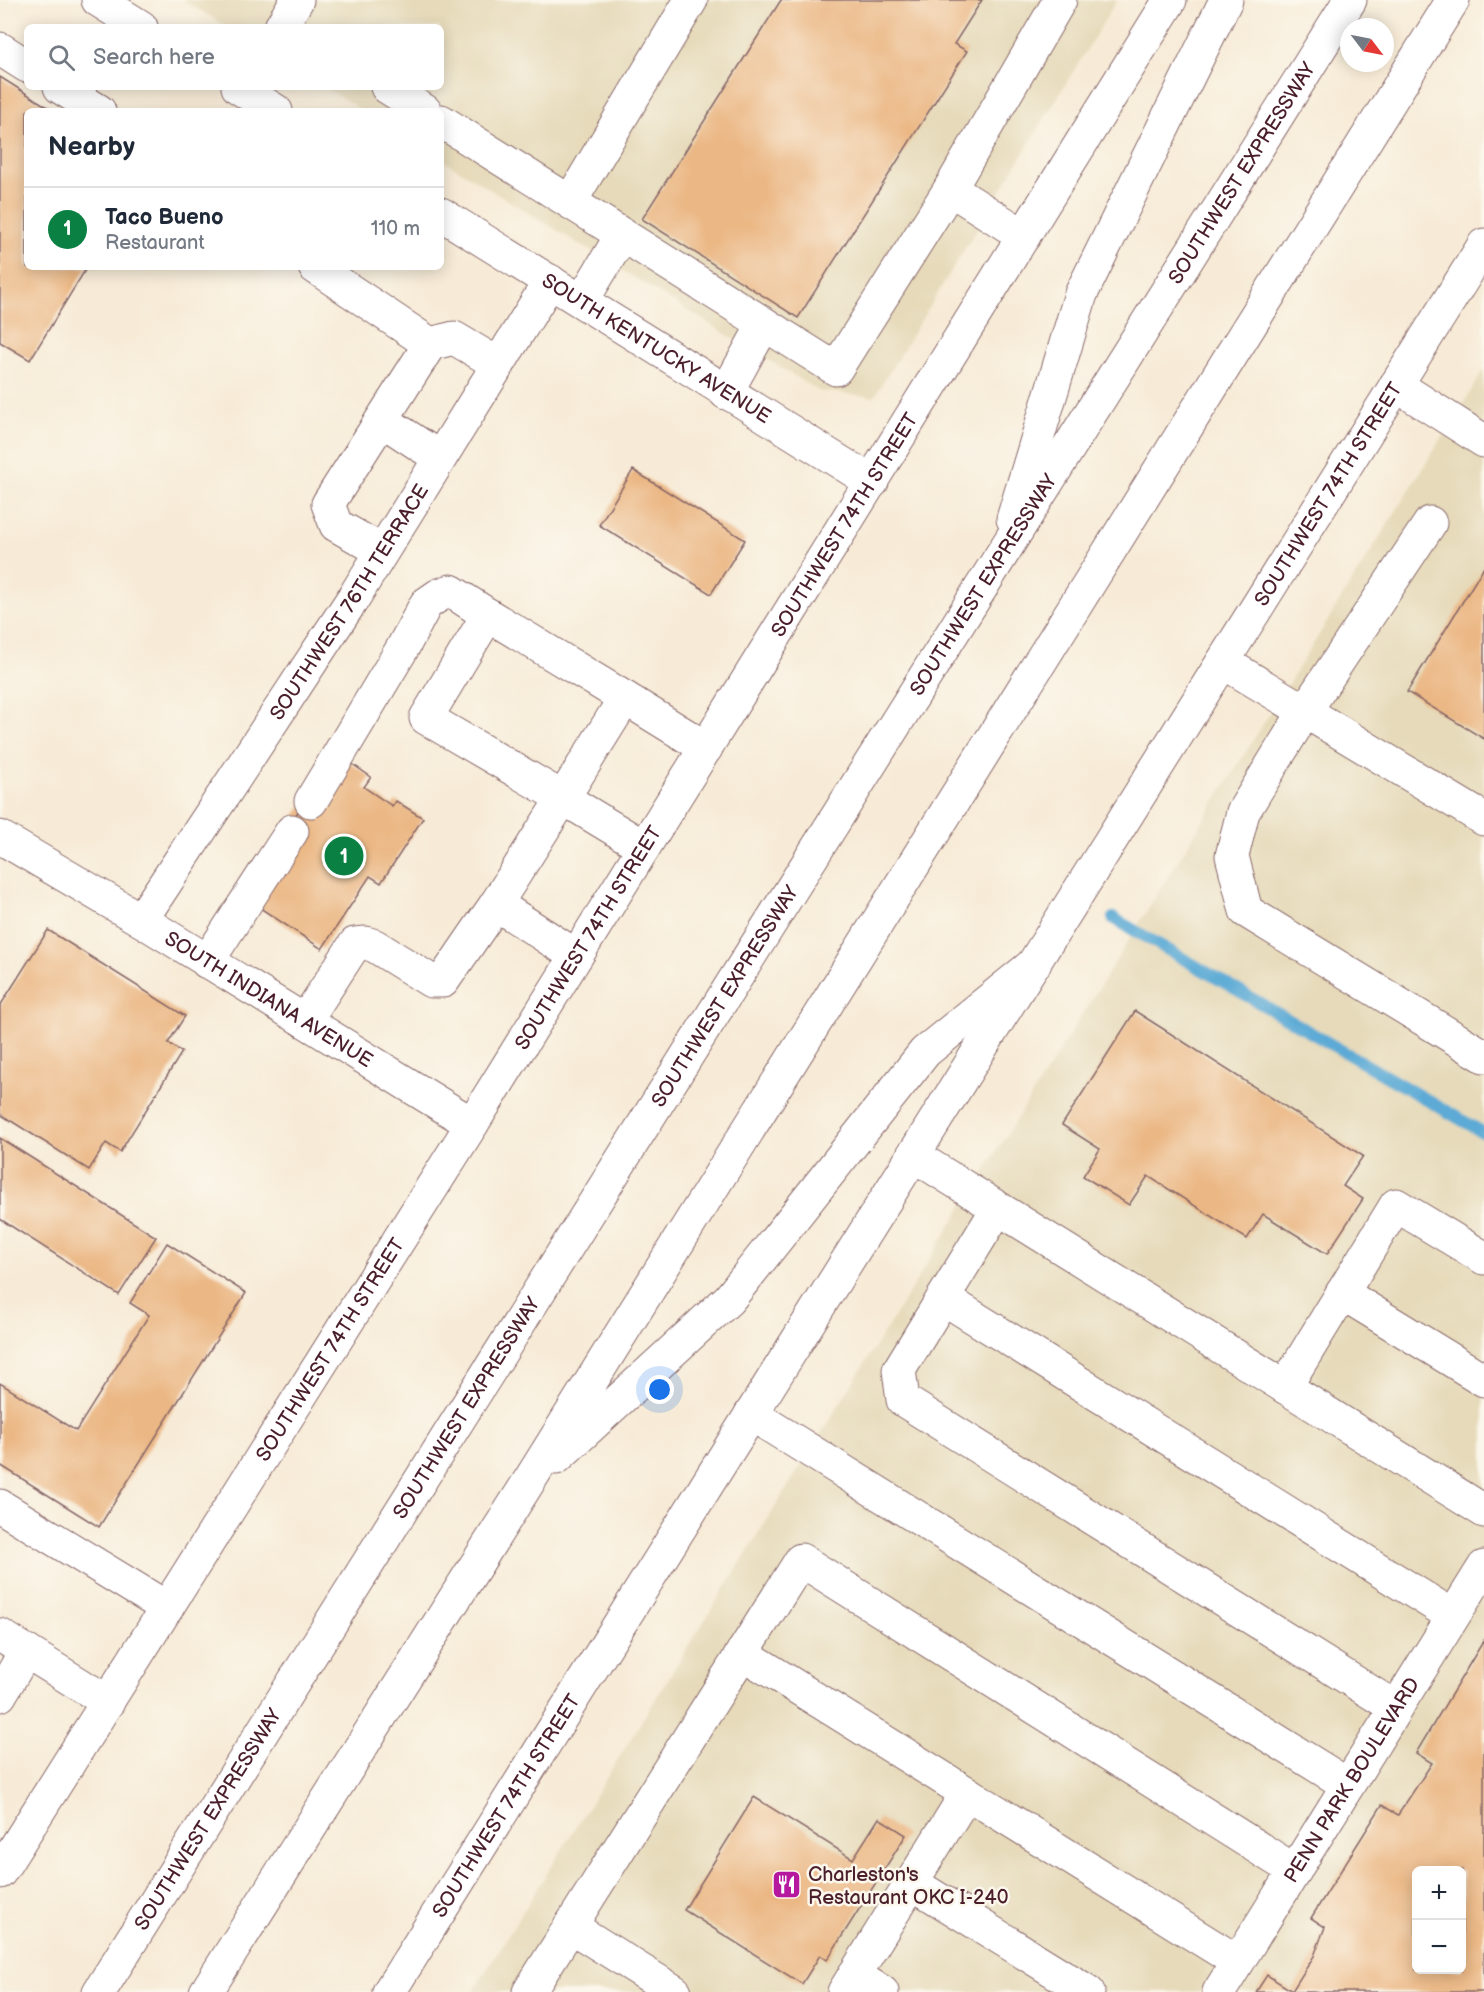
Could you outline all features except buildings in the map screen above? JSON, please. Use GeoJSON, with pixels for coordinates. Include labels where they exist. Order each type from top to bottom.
{"type":"FeatureCollection","features":[{"type":"Feature","properties":{"kind":"main road"},"geometry":{"type":"LineString","coordinates":[[98,0],[136,24]]}},
{"type":"Feature","properties":{"kind":"main road"},"geometry":{"type":"LineString","coordinates":[[570,202],[692,0]]}},
{"type":"Feature","properties":{"kind":"main road"},"geometry":{"type":"LineString","coordinates":[[444,123],[836,369],[950,189],[1060,0]]}},
{"type":"Feature","properties":{"kind":"main road","name":"SOUTHWEST 74TH STREET"},"geometry":{"type":"LineString","coordinates":[[0,1872],[472,1124],[1170,0]]}},
{"type":"Feature","properties":{"kind":"main road"},"geometry":{"type":"LineString","coordinates":[[1000,561],[1081,294],[1226,0]]}},
{"type":"Feature","properties":{"kind":"main road","name":"SOUTHWEST EXPRESSWAY"},"geometry":{"type":"LineString","coordinates":[[99,1992],[1000,561],[1350,0]]}},
{"type":"Feature","properties":{"kind":"main road"},"geometry":{"type":"LineString","coordinates":[[206,1992],[526,1486],[1453,0]]}},
{"type":"Feature","properties":{"kind":"main road"},"geometry":{"type":"LineString","coordinates":[[0,49],[24,64]]}},
{"type":"Feature","properties":{"kind":"main road"},"geometry":{"type":"LineString","coordinates":[[65,90],[94,108]]}},
{"type":"Feature","properties":{"kind":"main road"},"geometry":{"type":"LineString","coordinates":[[392,90],[420,108]]}},
{"type":"Feature","properties":{"kind":"main road"},"geometry":{"type":"LineString","coordinates":[[950,189],[1024,236]]}},
{"type":"Feature","properties":{"kind":"main road","name":"SOUTH KENTUCKY AVENUE"},"geometry":{"type":"LineString","coordinates":[[444,215],[872,483]]}},
{"type":"Feature","properties":{"kind":"main road"},"geometry":{"type":"LineString","coordinates":[[582,301],[622,235]]}},
{"type":"Feature","properties":{"kind":"main road","name":"SOUTHWEST 74TH STREET"},"geometry":{"type":"LineString","coordinates":[[389,1992],[1484,245]]}},
{"type":"Feature","properties":{"kind":"main road"},"geometry":{"type":"LineString","coordinates":[[319,270],[430,344]]}},
{"type":"Feature","properties":{"kind":"main road","name":"SOUTHWEST 76TH TERRACE"},"geometry":{"type":"LineString","coordinates":[[141,920],[382,551],[550,281]]}},
{"type":"Feature","properties":{"kind":"main road"},"geometry":{"type":"LineString","coordinates":[[726,393],[764,324]]}},
{"type":"Feature","properties":{"kind":"main road"},"geometry":{"type":"LineString","coordinates":[[382,551],[336,525],[328,504],[430,344],[454,338],[498,364]]}},
{"type":"Feature","properties":{"kind":"main road"},"geometry":{"type":"LineString","coordinates":[[1396,386],[1484,441]]}},
{"type":"Feature","properties":{"kind":"main road"},"geometry":{"type":"LineString","coordinates":[[382,420],[440,458]]}},
{"type":"Feature","properties":{"kind":"main road"},"geometry":{"type":"LineString","coordinates":[[1430,523],[1305,711],[1243,812],[1232,856],[1246,911],[1484,1056]]}},
{"type":"Feature","properties":{"kind":"main road"},"geometry":{"type":"LineString","coordinates":[[311,801],[402,649],[426,604],[439,594],[451,591],[706,748]]}},
{"type":"Feature","properties":{"kind":"main road"},"geometry":{"type":"LineString","coordinates":[[488,615],[426,718],[644,847]]}},
{"type":"Feature","properties":{"kind":"main road"},"geometry":{"type":"LineString","coordinates":[[1223,662],[1484,819]]}},
{"type":"Feature","properties":{"kind":"main road"},"geometry":{"type":"LineString","coordinates":[[305,1021],[355,944],[366,943],[375,946],[431,981],[443,981],[452,972],[625,698]]}},
{"type":"Feature","properties":{"kind":"main road"},"geometry":{"type":"LineString","coordinates":[[207,962],[292,831]]}},
{"type":"Feature","properties":{"kind":"main road","name":"SOUTH INDIANA AVENUE"},"geometry":{"type":"LineString","coordinates":[[0,837],[141,920],[472,1124]]}},
{"type":"Feature","properties":{"kind":"main road"},"geometry":{"type":"LineString","coordinates":[[496,904],[576,956]]}},
{"type":"Feature","properties":{"kind":"main road"},"geometry":{"type":"LineString","coordinates":[[526,1486],[729,1299],[925,1052],[1035,963]]}},
{"type":"Feature","properties":{"kind":"main road"},"geometry":{"type":"LineString","coordinates":[[913,1155],[1484,1511]]}},
{"type":"Feature","properties":{"kind":"main road"},"geometry":{"type":"LineString","coordinates":[[1285,1387],[1396,1205],[1484,1258]]}},
{"type":"Feature","properties":{"kind":"main road"},"geometry":{"type":"LineString","coordinates":[[998,1208],[899,1370],[903,1400],[1396,1708]]}},
{"type":"Feature","properties":{"kind":"main road"},"geometry":{"type":"LineString","coordinates":[[1342,1293],[1484,1380]]}},
{"type":"Feature","properties":{"kind":"main road"},"geometry":{"type":"LineString","coordinates":[[943,1299],[1453,1616]]}},
{"type":"Feature","properties":{"kind":"main road"},"geometry":{"type":"LineString","coordinates":[[751,1414],[1348,1785]]}},
{"type":"Feature","properties":{"kind":"main road"},"geometry":{"type":"LineString","coordinates":[[0,1506],[167,1608]]}},
{"type":"Feature","properties":{"kind":"main road"},"geometry":{"type":"LineString","coordinates":[[529,1992],[801,1560],[1295,1871]]}},
{"type":"Feature","properties":{"kind":"main road","name":"PENN PARK BOULEVARD"},"geometry":{"type":"LineString","coordinates":[[1219,1992],[1484,1567]]}},
{"type":"Feature","properties":{"kind":"main road"},"geometry":{"type":"LineString","coordinates":[[0,1695],[13,1643],[108,1702]]}},
{"type":"Feature","properties":{"kind":"main road"},"geometry":{"type":"LineString","coordinates":[[742,1653],[1238,1962]]}},
{"type":"Feature","properties":{"kind":"main road"},"geometry":{"type":"LineString","coordinates":[[882,1992],[849,1983],[967,1793]]}},
{"type":"Feature","properties":{"kind":"main road"},"geometry":{"type":"LineString","coordinates":[[912,1883],[1088,1992]]}},
{"type":"Feature","properties":{"kind":"main road"},"geometry":{"type":"LineString","coordinates":[[570,1926],[675,1992]]}},
{"type":"Feature","properties":{"kind":"shaded area"},"geometry":{"type":"Polygon","coordinates":[[[183,0],[1117,0],[874,397],[819,391],[444,161],[444,108],[358,108],[329,90],[444,90],[444,24],[222,24],[183,0]]]}},
{"type":"Feature","properties":{"kind":"shaded area"},"geometry":{"type":"Polygon","coordinates":[[[1484,370],[1484,1992],[473,1992],[1484,370]]]}},
{"type":"Feature","properties":{"kind":"waterway"},"geometry":{"type":"LineString","coordinates":[[1113,918],[1484,1133]]}},
{"type":"Feature","properties":{"kind":"place","name":"Taco Bueno"},"geometry":{"type":"Point","coordinates":[344,856]}},
{"type":"Feature","properties":{"kind":"place","name":"Charleston's Restaurant OKC I-240"},"geometry":{"type":"Point","coordinates":[787,1885]}}]}
